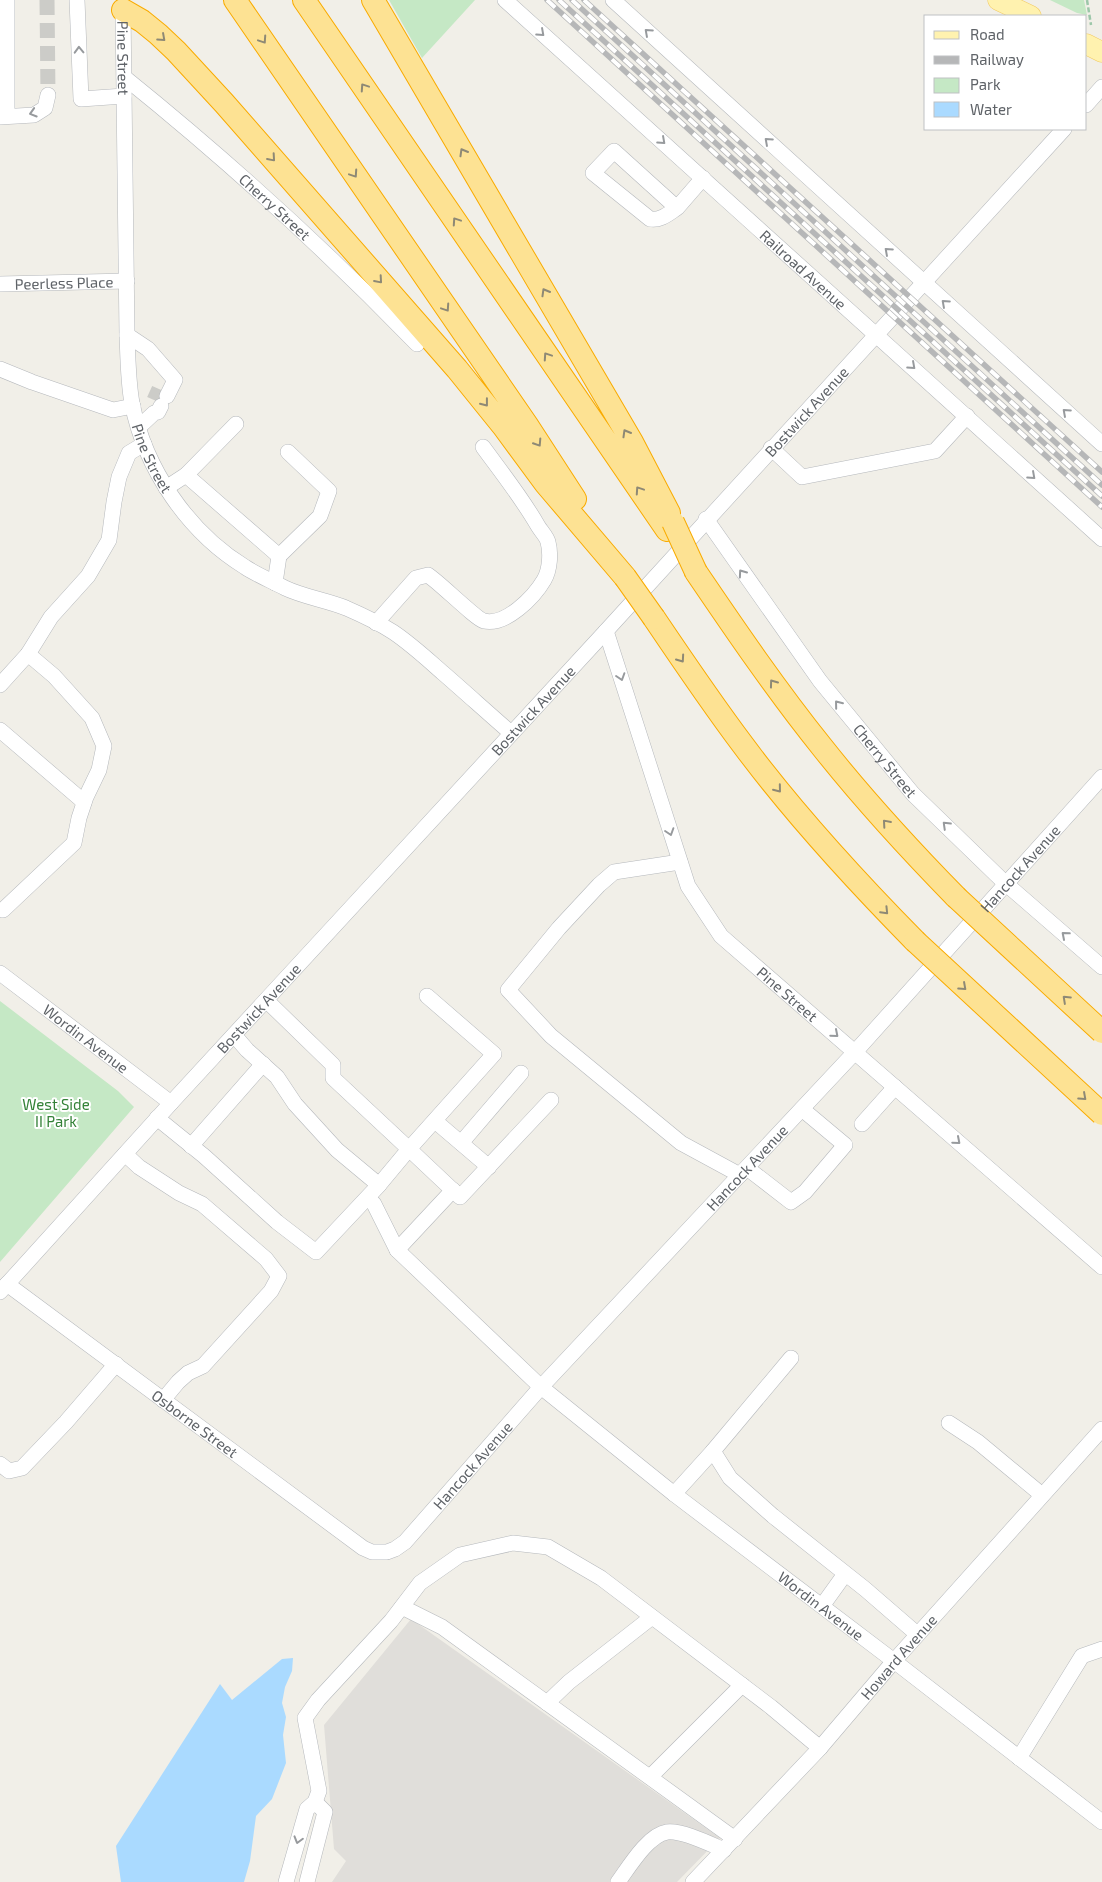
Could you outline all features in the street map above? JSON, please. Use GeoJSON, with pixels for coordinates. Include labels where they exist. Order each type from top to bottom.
{"type":"FeatureCollection","features":[{"type":"Feature","properties":{"kind":"highway"},"geometry":{"type":"LineString","coordinates":[[235,0],[527,426],[625,577],[716,708],[776,788],[849,873],[915,941],[1102,1114]]}},
{"type":"Feature","properties":{"kind":"highway"},"geometry":{"type":"LineString","coordinates":[[304,0],[670,526],[696,572],[771,681],[821,747],[893,830],[956,896],[1102,1032]]}},
{"type":"Feature","properties":{"kind":"highway"},"geometry":{"type":"LineString","coordinates":[[373,0],[632,442],[654,481],[670,526]]}},
{"type":"Feature","properties":{"kind":"highway"},"geometry":{"type":"LineString","coordinates":[[123,5],[164,40],[224,103],[457,370],[503,426],[545,483],[625,577]]}},
{"type":"Feature","properties":{"kind":"main road"},"geometry":{"type":"LineString","coordinates":[[998,0],[1029,15]]}},
{"type":"Feature","properties":{"kind":"main road"},"geometry":{"type":"LineString","coordinates":[[1089,34],[1102,52]]}},
{"type":"Feature","properties":{"kind":"street"},"geometry":{"type":"LineString","coordinates":[[7,0],[4,116],[34,115],[45,108],[48,96]]}},
{"type":"Feature","properties":{"kind":"street"},"geometry":{"type":"LineString","coordinates":[[77,0],[81,99],[124,96]]}},
{"type":"Feature","properties":{"kind":"street","name":"Railroad Avenue"},"geometry":{"type":"LineString","coordinates":[[505,0],[1102,540]]}},
{"type":"Feature","properties":{"kind":"street"},"geometry":{"type":"LineString","coordinates":[[613,0],[1102,444]]}},
{"type":"Feature","properties":{"kind":"street","name":"Pine Street"},"geometry":{"type":"LineString","coordinates":[[123,5],[127,335],[130,379],[133,406],[144,444],[166,488],[205,536],[245,568],[287,589],[346,608],[393,632],[511,733]]}},
{"type":"Feature","properties":{"kind":"street","name":"Cherry Street"},"geometry":{"type":"LineString","coordinates":[[124,77],[188,130],[290,221],[376,302],[417,344]]}},
{"type":"Feature","properties":{"kind":"street"},"geometry":{"type":"LineString","coordinates":[[1087,104],[1102,87]]}},
{"type":"Feature","properties":{"kind":"street","name":"Bostwick Avenue"},"geometry":{"type":"LineString","coordinates":[[4,1288],[171,1102],[606,631],[706,519],[924,284],[1063,130]]}},
{"type":"Feature","properties":{"kind":"street"},"geometry":{"type":"LineString","coordinates":[[677,208],[614,151],[594,173],[650,219],[656,220],[661,219],[677,208],[703,178]]}},
{"type":"Feature","properties":{"kind":"street","name":"Peerless Place"},"geometry":{"type":"LineString","coordinates":[[0,284],[127,281]]}},
{"type":"Feature","properties":{"kind":"street"},"geometry":{"type":"LineString","coordinates":[[127,335],[148,349],[175,380],[139,427]]}},
{"type":"Feature","properties":{"kind":"street"},"geometry":{"type":"LineString","coordinates":[[0,369],[113,410],[133,406]]}},
{"type":"Feature","properties":{"kind":"street"},"geometry":{"type":"LineString","coordinates":[[771,448],[802,477],[935,452],[967,416]]}},
{"type":"Feature","properties":{"kind":"street"},"geometry":{"type":"LineString","coordinates":[[166,488],[186,475],[236,424]]}},
{"type":"Feature","properties":{"kind":"street"},"geometry":{"type":"LineString","coordinates":[[0,685],[28,654],[51,617],[88,576],[109,540],[114,502],[120,477],[129,453],[144,444]]}},
{"type":"Feature","properties":{"kind":"street"},"geometry":{"type":"LineString","coordinates":[[376,623],[416,578],[420,576],[428,575],[440,583],[480,620],[494,622],[514,612],[528,600],[545,579],[549,563],[548,542],[531,514],[483,447]]}},
{"type":"Feature","properties":{"kind":"street"},"geometry":{"type":"LineString","coordinates":[[275,583],[279,556],[320,516],[329,490],[288,452]]}},
{"type":"Feature","properties":{"kind":"street"},"geometry":{"type":"LineString","coordinates":[[186,475],[279,556]]}},
{"type":"Feature","properties":{"kind":"street","name":"Cherry Street"},"geometry":{"type":"LineString","coordinates":[[706,519],[788,638],[854,724],[913,794],[1005,883],[1102,968]]}},
{"type":"Feature","properties":{"kind":"street","name":"Pine Street"},"geometry":{"type":"LineString","coordinates":[[606,631],[688,886],[721,936],[1102,1267]]}},
{"type":"Feature","properties":{"kind":"street"},"geometry":{"type":"LineString","coordinates":[[1,910],[74,843],[79,818],[84,802],[99,770],[104,746],[92,718],[54,676],[28,654]]}},
{"type":"Feature","properties":{"kind":"street"},"geometry":{"type":"LineString","coordinates":[[0,730],[84,802]]}},
{"type":"Feature","properties":{"kind":"street","name":"Hancock Avenue"},"geometry":{"type":"LineString","coordinates":[[387,1552],[405,1542],[541,1387],[855,1052],[1102,777]]}},
{"type":"Feature","properties":{"kind":"street"},"geometry":{"type":"LineString","coordinates":[[680,862],[614,872],[599,885],[559,928],[508,990],[551,1036],[681,1143],[744,1172],[791,1202],[805,1192],[845,1145],[802,1109]]}},
{"type":"Feature","properties":{"kind":"street","name":"Wordin Avenue"},"geometry":{"type":"LineString","coordinates":[[0,973],[171,1102]]}},
{"type":"Feature","properties":{"kind":"street"},"geometry":{"type":"LineString","coordinates":[[157,1118],[277,1222],[316,1252],[368,1198],[494,1054],[427,996]]}},
{"type":"Feature","properties":{"kind":"street"},"geometry":{"type":"LineString","coordinates":[[266,1000],[333,1065],[333,1078],[460,1196],[551,1100]]}},
{"type":"Feature","properties":{"kind":"street"},"geometry":{"type":"LineString","coordinates":[[234,1035],[276,1077],[295,1104],[337,1150],[379,1185]]}},
{"type":"Feature","properties":{"kind":"street"},"geometry":{"type":"LineString","coordinates":[[191,1146],[263,1064]]}},
{"type":"Feature","properties":{"kind":"street"},"geometry":{"type":"LineString","coordinates":[[461,1143],[522,1072]]}},
{"type":"Feature","properties":{"kind":"street"},"geometry":{"type":"LineString","coordinates":[[862,1124],[895,1087]]}},
{"type":"Feature","properties":{"kind":"street"},"geometry":{"type":"LineString","coordinates":[[435,1121],[489,1167]]}},
{"type":"Feature","properties":{"kind":"street"},"geometry":{"type":"LineString","coordinates":[[125,1154],[147,1172],[179,1193],[202,1204],[266,1259],[279,1276],[272,1291],[203,1366],[183,1378],[163,1400]]}},
{"type":"Feature","properties":{"kind":"street"},"geometry":{"type":"LineString","coordinates":[[397,1250],[453,1190]]}},
{"type":"Feature","properties":{"kind":"street","name":"Wordin Avenue"},"geometry":{"type":"LineString","coordinates":[[368,1198],[374,1204],[397,1250],[541,1387],[674,1494],[1102,1822]]}},
{"type":"Feature","properties":{"kind":"street","name":"Osborne Street"},"geometry":{"type":"LineString","coordinates":[[4,1288],[116,1364],[363,1548],[372,1552],[387,1552]]}},
{"type":"Feature","properties":{"kind":"street"},"geometry":{"type":"LineString","coordinates":[[674,1494],[713,1451],[790,1358]]}},
{"type":"Feature","properties":{"kind":"street"},"geometry":{"type":"LineString","coordinates":[[0,1464],[9,1471],[22,1468],[66,1422],[116,1364]]}},
{"type":"Feature","properties":{"kind":"street"},"geometry":{"type":"LineString","coordinates":[[949,1423],[978,1442],[1042,1495]]}},
{"type":"Feature","properties":{"kind":"street","name":"Howard Avenue"},"geometry":{"type":"LineString","coordinates":[[693,1882],[820,1748],[917,1634],[1102,1430]]}},
{"type":"Feature","properties":{"kind":"street"},"geometry":{"type":"LineString","coordinates":[[713,1451],[730,1478],[780,1522],[917,1634]]}},
{"type":"Feature","properties":{"kind":"street"},"geometry":{"type":"LineString","coordinates":[[286,1882],[307,1809],[315,1802],[318,1791],[305,1718],[318,1700],[391,1621],[420,1583],[460,1555],[513,1543],[548,1547],[600,1578],[742,1685],[820,1748]]}},
{"type":"Feature","properties":{"kind":"street"},"geometry":{"type":"LineString","coordinates":[[822,1606],[845,1574]]}},
{"type":"Feature","properties":{"kind":"street"},"geometry":{"type":"LineString","coordinates":[[402,1607],[442,1627],[735,1839]]}},
{"type":"Feature","properties":{"kind":"street"},"geometry":{"type":"LineString","coordinates":[[546,1703],[569,1682],[652,1617]]}},
{"type":"Feature","properties":{"kind":"street"},"geometry":{"type":"LineString","coordinates":[[1019,1758],[1082,1656],[1102,1649]]}},
{"type":"Feature","properties":{"kind":"street"},"geometry":{"type":"LineString","coordinates":[[650,1777],[742,1685]]}},
{"type":"Feature","properties":{"kind":"street"},"geometry":{"type":"LineString","coordinates":[[307,1882],[324,1812],[315,1802]]}},
{"type":"Feature","properties":{"kind":"street"},"geometry":{"type":"LineString","coordinates":[[618,1882],[647,1843],[667,1832],[691,1836],[724,1850]]}},
{"type":"Feature","properties":{"kind":"path"},"geometry":{"type":"LineString","coordinates":[[1087,0],[1089,34]]}},
{"type":"Feature","properties":{"kind":"shaded area"},"geometry":{"type":"Polygon","coordinates":[[[411,1619],[720,1838],[677,1882],[332,1882],[346,1861],[334,1849],[324,1725],[411,1619]]]}},
{"type":"Feature","properties":{"kind":"green space"},"geometry":{"type":"Polygon","coordinates":[[[389,0],[475,0],[422,58],[389,0]]]}},
{"type":"Feature","properties":{"kind":"green space"},"geometry":{"type":"Polygon","coordinates":[[[1050,0],[1084,0],[1087,15],[1077,13],[1050,0]]]}},
{"type":"Feature","properties":{"kind":"green space","name":"West Side II Park"},"geometry":{"type":"Polygon","coordinates":[[[0,1001],[118,1091],[134,1107],[0,1262],[0,1001]]]}},
{"type":"Feature","properties":{"kind":"water"},"geometry":{"type":"Polygon","coordinates":[[[293,1658],[292,1671],[285,1687],[282,1703],[286,1717],[283,1735],[286,1763],[272,1799],[256,1816],[250,1861],[244,1882],[121,1882],[116,1846],[220,1684],[232,1700],[282,1659],[293,1658]]]}},
{"type":"Feature","properties":{"kind":"tunnel"},"geometry":{"type":"LineString","coordinates":[[47,0],[48,95]]}},
{"type":"Feature","properties":{"kind":"tunnel"},"geometry":{"type":"LineString","coordinates":[[154,400],[159,389]]}},
{"type":"Feature","properties":{"kind":"railway"},"geometry":{"type":"LineString","coordinates":[[547,0],[1102,507]]}},
{"type":"Feature","properties":{"kind":"railway"},"geometry":{"type":"LineString","coordinates":[[559,0],[1102,496]]}},
{"type":"Feature","properties":{"kind":"railway"},"geometry":{"type":"LineString","coordinates":[[572,0],[1102,485]]}},
{"type":"Feature","properties":{"kind":"railway"},"geometry":{"type":"LineString","coordinates":[[584,0],[1102,472]]}}]}
